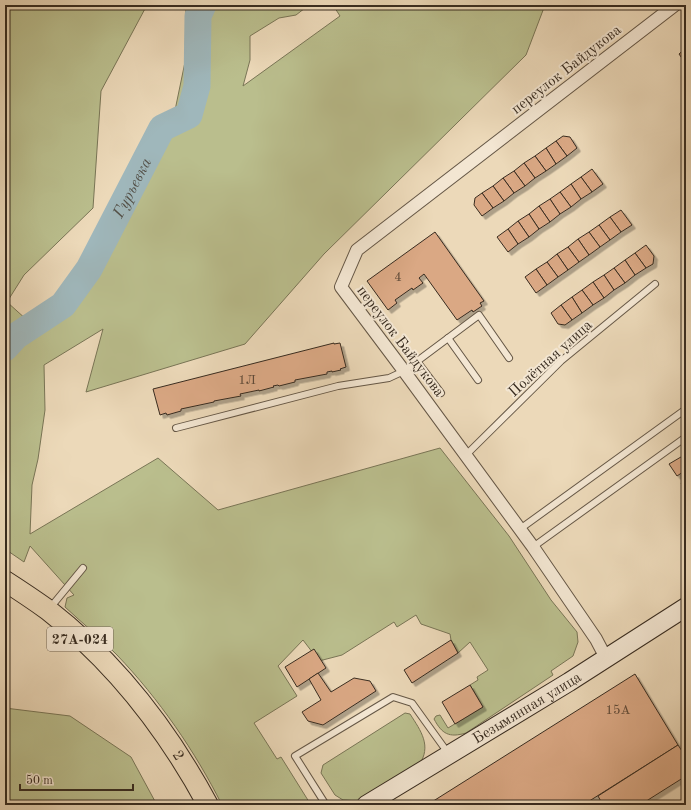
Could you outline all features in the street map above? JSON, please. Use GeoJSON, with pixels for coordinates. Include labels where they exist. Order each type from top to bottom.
{"type":"FeatureCollection","features":[{"type":"Feature","properties":{"kind":"main road","name":"27А-024"},"geometry":{"type":"LineString","coordinates":[[5,580],[48,611]]}},
{"type":"Feature","properties":{"kind":"main road","name":"Безымянная улица"},"geometry":{"type":"LineString","coordinates":[[366,805],[569,682],[686,607]]}},
{"type":"Feature","properties":{"kind":"main road","name":"2"},"geometry":{"type":"LineString","coordinates":[[48,611],[92,649],[145,708],[179,755],[208,805]]}},
{"type":"Feature","properties":{"kind":"street","name":"переулок Байдукова"},"geometry":{"type":"LineString","coordinates":[[606,658],[596,639],[533,547],[404,370],[341,287],[357,250],[675,5]]}},
{"type":"Feature","properties":{"kind":"lane","name":"Полётная улица"},"geometry":{"type":"LineString","coordinates":[[466,455],[561,361],[655,284]]}},
{"type":"Feature","properties":{"kind":"lane"},"geometry":{"type":"LineString","coordinates":[[176,428],[338,386],[388,378],[404,370],[479,315],[509,358]]}},
{"type":"Feature","properties":{"kind":"lane"},"geometry":{"type":"LineString","coordinates":[[448,338],[478,380]]}},
{"type":"Feature","properties":{"kind":"lane"},"geometry":{"type":"LineString","coordinates":[[416,360],[441,393]]}},
{"type":"Feature","properties":{"kind":"lane"},"geometry":{"type":"LineString","coordinates":[[520,529],[686,409]]}},
{"type":"Feature","properties":{"kind":"lane"},"geometry":{"type":"LineString","coordinates":[[533,547],[686,437]]}},
{"type":"Feature","properties":{"kind":"lane"},"geometry":{"type":"LineString","coordinates":[[48,611],[83,568]]}},
{"type":"Feature","properties":{"kind":"lane"},"geometry":{"type":"LineString","coordinates":[[326,805],[294,756],[393,697],[412,702],[449,754]]}},
{"type":"Feature","properties":{"kind":"lane"},"geometry":{"type":"LineString","coordinates":[[681,805],[686,802]]}},
{"type":"Feature","properties":{"kind":"green space"},"geometry":{"type":"Polygon","coordinates":[[[5,5],[147,5],[101,91],[93,208],[24,275],[7,302],[27,320],[55,305],[96,245],[99,227],[122,179],[158,128],[173,120],[185,62],[186,5],[309,5],[296,15],[279,18],[250,36],[250,60],[243,86],[340,16],[333,5],[545,5],[526,55],[324,254],[245,344],[86,392],[103,329],[44,365],[45,410],[38,459],[32,485],[30,534],[158,458],[218,510],[440,448],[509,536],[551,600],[577,632],[578,642],[573,656],[551,671],[553,675],[466,733],[451,735],[447,734],[440,728],[434,719],[436,716],[440,715],[448,728],[483,707],[470,685],[478,680],[477,677],[488,670],[470,642],[458,653],[451,640],[450,634],[421,624],[416,615],[397,627],[394,622],[342,655],[319,661],[303,640],[278,666],[297,696],[254,723],[277,759],[281,757],[311,805],[222,805],[188,745],[147,689],[111,649],[65,607],[67,598],[74,595],[30,546],[24,562],[5,549],[5,5]]]}},
{"type":"Feature","properties":{"kind":"green space"},"geometry":{"type":"Polygon","coordinates":[[[5,708],[70,716],[131,757],[157,805],[5,805],[5,708]]]}},
{"type":"Feature","properties":{"kind":"green space"},"geometry":{"type":"Polygon","coordinates":[[[405,713],[410,714],[424,739],[425,751],[419,765],[360,801],[343,800],[335,795],[321,773],[323,765],[405,713]]]}},
{"type":"Feature","properties":{"kind":"building"},"geometry":{"type":"Polygon","coordinates":[[[686,48],[686,64],[679,54],[686,48]]]}},
{"type":"Feature","properties":{"kind":"building"},"geometry":{"type":"Polygon","coordinates":[[[563,136],[570,137],[577,148],[567,156],[556,141],[563,136]]]}},
{"type":"Feature","properties":{"kind":"building"},"geometry":{"type":"Polygon","coordinates":[[[556,141],[567,156],[556,164],[546,148],[556,141]]]}},
{"type":"Feature","properties":{"kind":"building"},"geometry":{"type":"Polygon","coordinates":[[[546,148],[556,164],[546,171],[535,156],[546,148]]]}},
{"type":"Feature","properties":{"kind":"building"},"geometry":{"type":"Polygon","coordinates":[[[535,156],[546,171],[535,178],[524,163],[535,156]]]}},
{"type":"Feature","properties":{"kind":"building"},"geometry":{"type":"Polygon","coordinates":[[[524,163],[535,178],[525,186],[514,171],[524,163]]]}},
{"type":"Feature","properties":{"kind":"building"},"geometry":{"type":"Polygon","coordinates":[[[592,169],[603,184],[592,192],[581,177],[592,169]]]}},
{"type":"Feature","properties":{"kind":"building"},"geometry":{"type":"Polygon","coordinates":[[[514,171],[525,186],[514,193],[503,178],[514,171]]]}},
{"type":"Feature","properties":{"kind":"building"},"geometry":{"type":"Polygon","coordinates":[[[581,177],[592,192],[581,199],[571,184],[581,177]]]}},
{"type":"Feature","properties":{"kind":"building"},"geometry":{"type":"Polygon","coordinates":[[[503,178],[514,193],[504,201],[493,186],[503,178]]]}},
{"type":"Feature","properties":{"kind":"building"},"geometry":{"type":"Polygon","coordinates":[[[571,184],[581,199],[571,207],[560,192],[571,184]]]}},
{"type":"Feature","properties":{"kind":"building"},"geometry":{"type":"Polygon","coordinates":[[[493,186],[504,201],[493,208],[482,193],[493,186]]]}},
{"type":"Feature","properties":{"kind":"building"},"geometry":{"type":"Polygon","coordinates":[[[560,192],[571,207],[560,214],[550,199],[560,192]]]}},
{"type":"Feature","properties":{"kind":"building"},"geometry":{"type":"Polygon","coordinates":[[[482,193],[493,208],[482,216],[474,205],[475,198],[482,193]]]}},
{"type":"Feature","properties":{"kind":"building"},"geometry":{"type":"Polygon","coordinates":[[[550,199],[560,214],[550,222],[539,206],[550,199]]]}},
{"type":"Feature","properties":{"kind":"building"},"geometry":{"type":"Polygon","coordinates":[[[539,206],[550,222],[539,229],[529,214],[539,206]]]}},
{"type":"Feature","properties":{"kind":"building"},"geometry":{"type":"Polygon","coordinates":[[[621,210],[632,225],[621,232],[610,217],[621,210]]]}},
{"type":"Feature","properties":{"kind":"building"},"geometry":{"type":"Polygon","coordinates":[[[529,214],[539,229],[529,237],[518,221],[529,214]]]}},
{"type":"Feature","properties":{"kind":"building"},"geometry":{"type":"Polygon","coordinates":[[[610,217],[621,232],[610,240],[599,225],[610,217]]]}},
{"type":"Feature","properties":{"kind":"building"},"geometry":{"type":"Polygon","coordinates":[[[518,221],[529,237],[518,244],[508,229],[518,221]]]}},
{"type":"Feature","properties":{"kind":"building"},"geometry":{"type":"Polygon","coordinates":[[[599,225],[610,240],[600,247],[589,232],[599,225]]]}},
{"type":"Feature","properties":{"kind":"building"},"geometry":{"type":"Polygon","coordinates":[[[508,229],[518,244],[508,252],[497,237],[508,229]]]}},
{"type":"Feature","properties":{"kind":"building"},"geometry":{"type":"Polygon","coordinates":[[[435,232],[484,301],[480,303],[482,306],[473,312],[472,310],[457,320],[424,274],[419,278],[423,283],[413,290],[412,288],[395,300],[397,303],[388,310],[367,281],[435,232]]]}},
{"type":"Feature","properties":{"kind":"building"},"geometry":{"type":"Polygon","coordinates":[[[589,232],[600,247],[589,255],[578,239],[589,232]]]}},
{"type":"Feature","properties":{"kind":"building"},"geometry":{"type":"Polygon","coordinates":[[[578,239],[589,255],[579,262],[568,247],[578,239]]]}},
{"type":"Feature","properties":{"kind":"building"},"geometry":{"type":"Polygon","coordinates":[[[646,245],[654,256],[653,264],[646,268],[635,253],[646,245]]]}},
{"type":"Feature","properties":{"kind":"building"},"geometry":{"type":"Polygon","coordinates":[[[568,247],[579,262],[568,270],[557,254],[568,247]]]}},
{"type":"Feature","properties":{"kind":"building"},"geometry":{"type":"Polygon","coordinates":[[[635,253],[646,268],[635,275],[625,260],[635,253]]]}},
{"type":"Feature","properties":{"kind":"building"},"geometry":{"type":"Polygon","coordinates":[[[557,254],[568,270],[558,277],[547,262],[557,254]]]}},
{"type":"Feature","properties":{"kind":"building"},"geometry":{"type":"Polygon","coordinates":[[[625,260],[635,275],[625,283],[614,268],[625,260]]]}},
{"type":"Feature","properties":{"kind":"building"},"geometry":{"type":"Polygon","coordinates":[[[547,262],[558,277],[547,285],[536,269],[547,262]]]}},
{"type":"Feature","properties":{"kind":"building"},"geometry":{"type":"Polygon","coordinates":[[[614,268],[625,283],[614,290],[604,275],[614,268]]]}},
{"type":"Feature","properties":{"kind":"building"},"geometry":{"type":"Polygon","coordinates":[[[536,269],[547,285],[536,293],[525,277],[536,269]]]}},
{"type":"Feature","properties":{"kind":"building"},"geometry":{"type":"Polygon","coordinates":[[[604,275],[614,290],[604,298],[593,282],[604,275]]]}},
{"type":"Feature","properties":{"kind":"building"},"geometry":{"type":"Polygon","coordinates":[[[593,282],[604,298],[593,305],[582,290],[593,282]]]}},
{"type":"Feature","properties":{"kind":"building"},"geometry":{"type":"Polygon","coordinates":[[[582,290],[593,305],[582,313],[572,297],[582,290]]]}},
{"type":"Feature","properties":{"kind":"building"},"geometry":{"type":"Polygon","coordinates":[[[572,297],[582,313],[572,320],[561,305],[572,297]]]}},
{"type":"Feature","properties":{"kind":"building"},"geometry":{"type":"Polygon","coordinates":[[[561,305],[572,320],[565,325],[558,324],[551,313],[561,305]]]}},
{"type":"Feature","properties":{"kind":"building"},"geometry":{"type":"Polygon","coordinates":[[[334,343],[340,343],[346,367],[340,369],[341,370],[295,380],[295,382],[273,386],[274,387],[259,391],[240,394],[241,396],[181,409],[181,411],[167,415],[166,413],[160,415],[153,389],[334,343]]]}},
{"type":"Feature","properties":{"kind":"building"},"geometry":{"type":"Polygon","coordinates":[[[686,454],[686,470],[677,476],[669,464],[686,454]]]}},
{"type":"Feature","properties":{"kind":"building"},"geometry":{"type":"Polygon","coordinates":[[[686,480],[686,490],[681,483],[686,480]]]}},
{"type":"Feature","properties":{"kind":"building"},"geometry":{"type":"Polygon","coordinates":[[[451,640],[458,653],[412,683],[404,670],[451,640]]]}},
{"type":"Feature","properties":{"kind":"building"},"geometry":{"type":"Polygon","coordinates":[[[314,649],[326,668],[297,687],[285,667],[314,649]]]}},
{"type":"Feature","properties":{"kind":"building"},"geometry":{"type":"Polygon","coordinates":[[[318,673],[331,692],[354,678],[370,681],[376,691],[323,725],[308,721],[302,712],[321,700],[309,679],[318,673]]]}},
{"type":"Feature","properties":{"kind":"building"},"geometry":{"type":"Polygon","coordinates":[[[635,674],[678,745],[583,805],[427,805],[635,674]]]}},
{"type":"Feature","properties":{"kind":"building"},"geometry":{"type":"Polygon","coordinates":[[[470,685],[483,707],[455,724],[442,702],[470,685]]]}},
{"type":"Feature","properties":{"kind":"building"},"geometry":{"type":"Polygon","coordinates":[[[678,745],[686,757],[686,776],[640,805],[603,805],[598,796],[678,745]]]}},
{"type":"Feature","properties":{"kind":"waterway","name":"Гурьевка"},"geometry":{"type":"LineString","coordinates":[[5,348],[16,336],[63,305],[89,269],[162,128],[189,115],[197,86],[198,16],[203,5]]}}]}
